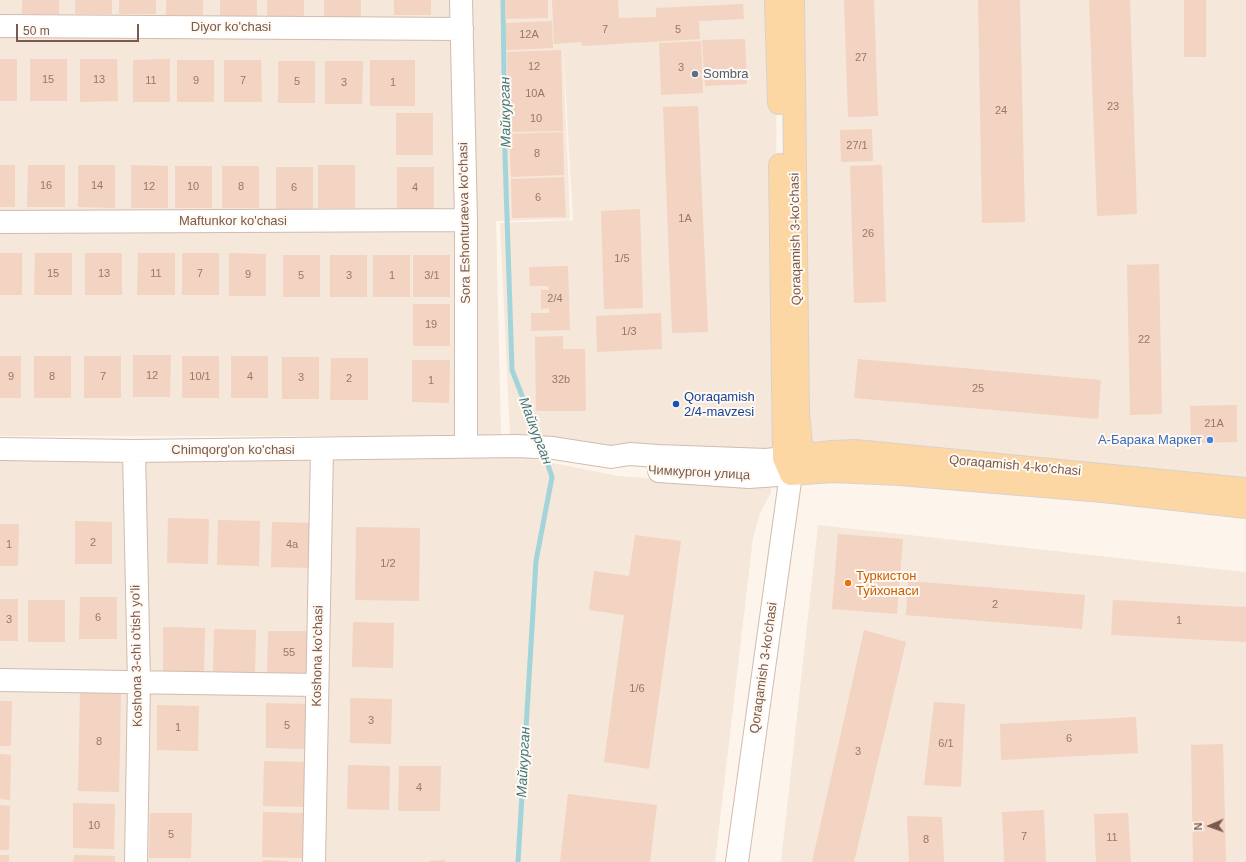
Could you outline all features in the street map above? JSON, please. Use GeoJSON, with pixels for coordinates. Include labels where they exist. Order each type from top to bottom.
{"type":"FeatureCollection","features":[{"type":"Feature","properties":{"kind":"main road","name":"Qoraqamish 3-ko'chasi"},"geometry":{"type":"LineString","coordinates":[[776,0],[792,462]]}},
{"type":"Feature","properties":{"kind":"main road","name":"Qoraqamish 3-ko'chasi"},"geometry":{"type":"LineString","coordinates":[[792,462],[798,413],[793,0]]}},
{"type":"Feature","properties":{"kind":"main road","name":"Qoraqamish 4-ko'chasi"},"geometry":{"type":"LineString","coordinates":[[792,462],[833,452],[855,451],[1246,489]]}},
{"type":"Feature","properties":{"kind":"main road","name":"Qoraqamish 4-ko'chasi"},"geometry":{"type":"LineString","coordinates":[[792,462],[833,471],[900,474],[1103,491],[1246,507]]}},
{"type":"Feature","properties":{"kind":"street","name":"Sora Eshonturaeva ko'chasi"},"geometry":{"type":"LineString","coordinates":[[461,0],[466,220],[466,446]]}},
{"type":"Feature","properties":{"kind":"street","name":"Diyor ko'chasi"},"geometry":{"type":"LineString","coordinates":[[0,26],[462,29]]}},
{"type":"Feature","properties":{"kind":"street","name":"Maftunkor ko'chasi"},"geometry":{"type":"LineString","coordinates":[[0,222],[466,220]]}},
{"type":"Feature","properties":{"kind":"street","name":"Чимкургон улица"},"geometry":{"type":"LineString","coordinates":[[466,446],[518,446],[545,448],[611,457],[630,454],[792,462]]}},
{"type":"Feature","properties":{"kind":"street","name":"Chimqorg'on ko'chasi"},"geometry":{"type":"LineString","coordinates":[[0,449],[134,451],[466,446]]}},
{"type":"Feature","properties":{"kind":"street","name":"Koshona ko'chasi"},"geometry":{"type":"LineString","coordinates":[[314,862],[322,449]]}},
{"type":"Feature","properties":{"kind":"street","name":"Koshona 3-chi o'tish yo'li"},"geometry":{"type":"LineString","coordinates":[[134,451],[139,682],[136,862]]}},
{"type":"Feature","properties":{"kind":"street","name":"Qoraqamish 3-ko'chasi"},"geometry":{"type":"LineString","coordinates":[[737,862],[792,462]]}},
{"type":"Feature","properties":{"kind":"street"},"geometry":{"type":"LineString","coordinates":[[0,680],[317,685]]}},
{"type":"Feature","properties":{"kind":"shaded area"},"geometry":{"type":"Polygon","coordinates":[[[0,0],[776,0],[777,450],[630,450],[510,435],[500,223],[573,220],[562,30],[570,219],[496,221],[501,436],[0,436],[0,0]]]}},
{"type":"Feature","properties":{"kind":"shaded area"},"geometry":{"type":"Polygon","coordinates":[[[793,0],[1246,0],[1246,489],[802,455],[793,0]]]}},
{"type":"Feature","properties":{"kind":"shaded area"},"geometry":{"type":"Polygon","coordinates":[[[0,449],[513,455],[618,476],[748,486],[771,486],[771,493],[760,513],[753,538],[715,862],[0,862],[0,449]]]}},
{"type":"Feature","properties":{"kind":"shaded area"},"geometry":{"type":"Polygon","coordinates":[[[818,525],[1246,572],[1246,862],[781,862],[818,525]]]}},
{"type":"Feature","properties":{"kind":"building"},"geometry":{"type":"Polygon","coordinates":[[[22,0],[59,0],[59,14],[22,14],[22,0]]]}},
{"type":"Feature","properties":{"kind":"building"},"geometry":{"type":"Polygon","coordinates":[[[75,0],[112,0],[112,14],[75,14],[75,0]]]}},
{"type":"Feature","properties":{"kind":"building"},"geometry":{"type":"Polygon","coordinates":[[[119,0],[156,0],[156,14],[119,14],[119,0]]]}},
{"type":"Feature","properties":{"kind":"building"},"geometry":{"type":"Polygon","coordinates":[[[166,0],[203,0],[203,15],[166,15],[166,0]]]}},
{"type":"Feature","properties":{"kind":"building"},"geometry":{"type":"Polygon","coordinates":[[[220,0],[257,0],[257,16],[220,16],[220,0]]]}},
{"type":"Feature","properties":{"kind":"building"},"geometry":{"type":"Polygon","coordinates":[[[267,0],[304,0],[304,16],[267,16],[267,0]]]}},
{"type":"Feature","properties":{"kind":"building"},"geometry":{"type":"Polygon","coordinates":[[[324,0],[361,0],[361,17],[324,17],[324,0]]]}},
{"type":"Feature","properties":{"kind":"building"},"geometry":{"type":"Polygon","coordinates":[[[394,0],[431,0],[431,15],[394,15],[394,0]]]}},
{"type":"Feature","properties":{"kind":"building"},"geometry":{"type":"Polygon","coordinates":[[[505,0],[548,0],[548,18],[505,19],[505,0]]]}},
{"type":"Feature","properties":{"kind":"building"},"geometry":{"type":"Polygon","coordinates":[[[552,0],[618,0],[619,18],[656,17],[656,8],[743,4],[744,19],[699,21],[700,39],[582,46],[581,42],[554,44],[552,0]]]}},
{"type":"Feature","properties":{"kind":"building"},"geometry":{"type":"Polygon","coordinates":[[[844,0],[874,0],[878,116],[848,117],[844,0]]]}},
{"type":"Feature","properties":{"kind":"building"},"geometry":{"type":"Polygon","coordinates":[[[978,0],[1020,0],[1025,222],[982,223],[978,0]]]}},
{"type":"Feature","properties":{"kind":"building"},"geometry":{"type":"Polygon","coordinates":[[[1089,0],[1130,0],[1137,214],[1097,216],[1089,0]]]}},
{"type":"Feature","properties":{"kind":"building"},"geometry":{"type":"Polygon","coordinates":[[[1184,0],[1206,0],[1206,57],[1184,57],[1184,0]]]}},
{"type":"Feature","properties":{"kind":"building"},"geometry":{"type":"Polygon","coordinates":[[[552,21],[553,48],[506,50],[506,23],[552,21]]]}},
{"type":"Feature","properties":{"kind":"building"},"geometry":{"type":"Polygon","coordinates":[[[745,39],[747,84],[705,86],[702,40],[745,39]]]}},
{"type":"Feature","properties":{"kind":"building"},"geometry":{"type":"Polygon","coordinates":[[[701,41],[703,93],[661,95],[659,43],[701,41]]]}},
{"type":"Feature","properties":{"kind":"building"},"geometry":{"type":"Polygon","coordinates":[[[561,50],[563,131],[509,132],[507,52],[561,50]]]}},
{"type":"Feature","properties":{"kind":"building"},"geometry":{"type":"Polygon","coordinates":[[[0,59],[17,59],[17,101],[0,101],[0,59]]]}},
{"type":"Feature","properties":{"kind":"building"},"geometry":{"type":"Polygon","coordinates":[[[30,59],[67,59],[67,101],[30,101],[30,59]]]}},
{"type":"Feature","properties":{"kind":"building"},"geometry":{"type":"Polygon","coordinates":[[[80,59],[117,59],[118,101],[80,102],[80,59]]]}},
{"type":"Feature","properties":{"kind":"building"},"geometry":{"type":"Polygon","coordinates":[[[170,59],[170,102],[133,102],[133,60],[170,59]]]}},
{"type":"Feature","properties":{"kind":"building"},"geometry":{"type":"Polygon","coordinates":[[[177,60],[214,60],[214,102],[177,102],[177,60]]]}},
{"type":"Feature","properties":{"kind":"building"},"geometry":{"type":"Polygon","coordinates":[[[224,60],[261,60],[262,102],[224,102],[224,60]]]}},
{"type":"Feature","properties":{"kind":"building"},"geometry":{"type":"Polygon","coordinates":[[[370,60],[415,60],[415,106],[370,106],[370,60]]]}},
{"type":"Feature","properties":{"kind":"building"},"geometry":{"type":"Polygon","coordinates":[[[278,61],[315,61],[315,103],[278,103],[278,61]]]}},
{"type":"Feature","properties":{"kind":"building"},"geometry":{"type":"Polygon","coordinates":[[[325,61],[363,61],[362,104],[325,104],[325,61]]]}},
{"type":"Feature","properties":{"kind":"building"},"geometry":{"type":"Polygon","coordinates":[[[698,106],[708,332],[672,333],[663,107],[698,106]]]}},
{"type":"Feature","properties":{"kind":"building"},"geometry":{"type":"Polygon","coordinates":[[[396,113],[433,113],[433,155],[396,155],[396,113]]]}},
{"type":"Feature","properties":{"kind":"building"},"geometry":{"type":"Polygon","coordinates":[[[872,129],[873,161],[841,162],[840,130],[872,129]]]}},
{"type":"Feature","properties":{"kind":"building"},"geometry":{"type":"Polygon","coordinates":[[[563,132],[564,175],[511,177],[509,134],[563,132]]]}},
{"type":"Feature","properties":{"kind":"building"},"geometry":{"type":"Polygon","coordinates":[[[0,165],[15,165],[15,207],[0,207],[0,165]]]}},
{"type":"Feature","properties":{"kind":"building"},"geometry":{"type":"Polygon","coordinates":[[[28,165],[65,165],[65,207],[27,207],[28,165]]]}},
{"type":"Feature","properties":{"kind":"building"},"geometry":{"type":"Polygon","coordinates":[[[78,165],[115,165],[115,208],[78,207],[78,165]]]}},
{"type":"Feature","properties":{"kind":"building"},"geometry":{"type":"Polygon","coordinates":[[[131,165],[168,166],[168,208],[131,208],[131,165]]]}},
{"type":"Feature","properties":{"kind":"building"},"geometry":{"type":"Polygon","coordinates":[[[318,165],[355,165],[355,208],[318,208],[318,165]]]}},
{"type":"Feature","properties":{"kind":"building"},"geometry":{"type":"Polygon","coordinates":[[[882,165],[886,302],[854,303],[850,166],[882,165]]]}},
{"type":"Feature","properties":{"kind":"building"},"geometry":{"type":"Polygon","coordinates":[[[175,166],[212,166],[212,208],[175,208],[175,166]]]}},
{"type":"Feature","properties":{"kind":"building"},"geometry":{"type":"Polygon","coordinates":[[[222,166],[259,166],[259,208],[222,208],[222,166]]]}},
{"type":"Feature","properties":{"kind":"building"},"geometry":{"type":"Polygon","coordinates":[[[276,167],[313,167],[313,209],[276,209],[276,167]]]}},
{"type":"Feature","properties":{"kind":"building"},"geometry":{"type":"Polygon","coordinates":[[[397,167],[434,167],[434,210],[397,209],[397,167]]]}},
{"type":"Feature","properties":{"kind":"building"},"geometry":{"type":"Polygon","coordinates":[[[564,177],[566,217],[512,218],[511,179],[564,177]]]}},
{"type":"Feature","properties":{"kind":"building"},"geometry":{"type":"Polygon","coordinates":[[[640,209],[643,308],[604,309],[601,211],[640,209]]]}},
{"type":"Feature","properties":{"kind":"building"},"geometry":{"type":"Polygon","coordinates":[[[0,253],[22,253],[22,295],[0,295],[0,253]]]}},
{"type":"Feature","properties":{"kind":"building"},"geometry":{"type":"Polygon","coordinates":[[[35,253],[72,253],[72,295],[34,295],[35,253]]]}},
{"type":"Feature","properties":{"kind":"building"},"geometry":{"type":"Polygon","coordinates":[[[85,253],[122,253],[122,295],[85,295],[85,253]]]}},
{"type":"Feature","properties":{"kind":"building"},"geometry":{"type":"Polygon","coordinates":[[[138,253],[175,253],[175,295],[137,295],[138,253]]]}},
{"type":"Feature","properties":{"kind":"building"},"geometry":{"type":"Polygon","coordinates":[[[182,253],[219,253],[219,295],[182,295],[182,253]]]}},
{"type":"Feature","properties":{"kind":"building"},"geometry":{"type":"Polygon","coordinates":[[[229,253],[266,254],[266,296],[229,296],[229,253]]]}},
{"type":"Feature","properties":{"kind":"building"},"geometry":{"type":"Polygon","coordinates":[[[283,255],[320,255],[320,297],[283,297],[283,255]]]}},
{"type":"Feature","properties":{"kind":"building"},"geometry":{"type":"Polygon","coordinates":[[[330,255],[367,255],[367,297],[330,297],[330,255]]]}},
{"type":"Feature","properties":{"kind":"building"},"geometry":{"type":"Polygon","coordinates":[[[373,255],[410,255],[410,297],[373,297],[373,255]]]}},
{"type":"Feature","properties":{"kind":"building"},"geometry":{"type":"Polygon","coordinates":[[[413,255],[450,255],[450,297],[413,297],[413,255]]]}},
{"type":"Feature","properties":{"kind":"building"},"geometry":{"type":"Polygon","coordinates":[[[1159,264],[1162,414],[1130,415],[1127,265],[1159,264]]]}},
{"type":"Feature","properties":{"kind":"building"},"geometry":{"type":"Polygon","coordinates":[[[568,266],[570,330],[531,331],[531,313],[549,313],[549,308],[541,309],[541,290],[549,290],[548,286],[530,286],[529,267],[568,266]]]}},
{"type":"Feature","properties":{"kind":"building"},"geometry":{"type":"Polygon","coordinates":[[[413,304],[450,304],[450,346],[413,346],[413,304]]]}},
{"type":"Feature","properties":{"kind":"building"},"geometry":{"type":"Polygon","coordinates":[[[661,313],[662,349],[597,352],[596,316],[661,313]]]}},
{"type":"Feature","properties":{"kind":"building"},"geometry":{"type":"Polygon","coordinates":[[[563,336],[563,349],[585,349],[586,411],[536,411],[535,337],[563,336]]]}},
{"type":"Feature","properties":{"kind":"building"},"geometry":{"type":"Polygon","coordinates":[[[133,355],[171,355],[170,397],[133,397],[133,355]]]}},
{"type":"Feature","properties":{"kind":"building"},"geometry":{"type":"Polygon","coordinates":[[[0,356],[21,356],[21,398],[0,398],[0,356]]]}},
{"type":"Feature","properties":{"kind":"building"},"geometry":{"type":"Polygon","coordinates":[[[34,356],[71,356],[71,398],[34,398],[34,356]]]}},
{"type":"Feature","properties":{"kind":"building"},"geometry":{"type":"Polygon","coordinates":[[[84,356],[121,356],[121,398],[84,398],[84,356]]]}},
{"type":"Feature","properties":{"kind":"building"},"geometry":{"type":"Polygon","coordinates":[[[182,356],[219,356],[219,398],[182,398],[182,356]]]}},
{"type":"Feature","properties":{"kind":"building"},"geometry":{"type":"Polygon","coordinates":[[[231,356],[268,356],[268,398],[231,398],[231,356]]]}},
{"type":"Feature","properties":{"kind":"building"},"geometry":{"type":"Polygon","coordinates":[[[282,357],[319,357],[319,399],[282,399],[282,357]]]}},
{"type":"Feature","properties":{"kind":"building"},"geometry":{"type":"Polygon","coordinates":[[[331,358],[368,358],[368,400],[330,400],[331,358]]]}},
{"type":"Feature","properties":{"kind":"building"},"geometry":{"type":"Polygon","coordinates":[[[858,359],[1101,380],[1098,419],[854,398],[858,359]]]}},
{"type":"Feature","properties":{"kind":"building"},"geometry":{"type":"Polygon","coordinates":[[[412,360],[450,360],[449,403],[412,402],[412,360]]]}},
{"type":"Feature","properties":{"kind":"building"},"geometry":{"type":"Polygon","coordinates":[[[1237,405],[1237,442],[1191,443],[1190,406],[1237,405]]]}},
{"type":"Feature","properties":{"kind":"building"},"geometry":{"type":"Polygon","coordinates":[[[168,518],[209,519],[208,564],[167,563],[168,518]]]}},
{"type":"Feature","properties":{"kind":"building"},"geometry":{"type":"Polygon","coordinates":[[[218,520],[260,521],[259,566],[217,565],[218,520]]]}},
{"type":"Feature","properties":{"kind":"building"},"geometry":{"type":"Polygon","coordinates":[[[75,521],[112,522],[112,564],[75,564],[75,521]]]}},
{"type":"Feature","properties":{"kind":"building"},"geometry":{"type":"Polygon","coordinates":[[[272,522],[314,523],[313,568],[271,567],[272,522]]]}},
{"type":"Feature","properties":{"kind":"building"},"geometry":{"type":"Polygon","coordinates":[[[0,524],[19,524],[18,566],[0,566],[0,524]]]}},
{"type":"Feature","properties":{"kind":"building"},"geometry":{"type":"Polygon","coordinates":[[[356,527],[420,528],[419,601],[355,600],[356,527]]]}},
{"type":"Feature","properties":{"kind":"building"},"geometry":{"type":"Polygon","coordinates":[[[838,534],[903,539],[897,614],[832,609],[838,534]]]}},
{"type":"Feature","properties":{"kind":"building"},"geometry":{"type":"Polygon","coordinates":[[[635,535],[681,541],[649,769],[604,762],[624,615],[589,610],[594,571],[629,576],[635,535]]]}},
{"type":"Feature","properties":{"kind":"building"},"geometry":{"type":"Polygon","coordinates":[[[908,581],[1085,595],[1082,629],[906,615],[908,581]]]}},
{"type":"Feature","properties":{"kind":"building"},"geometry":{"type":"Polygon","coordinates":[[[80,597],[117,597],[117,639],[79,639],[80,597]]]}},
{"type":"Feature","properties":{"kind":"building"},"geometry":{"type":"Polygon","coordinates":[[[0,599],[18,599],[18,641],[0,641],[0,599]]]}},
{"type":"Feature","properties":{"kind":"building"},"geometry":{"type":"Polygon","coordinates":[[[28,600],[65,600],[65,642],[28,642],[28,600]]]}},
{"type":"Feature","properties":{"kind":"building"},"geometry":{"type":"Polygon","coordinates":[[[1113,600],[1246,607],[1246,642],[1111,635],[1113,600]]]}},
{"type":"Feature","properties":{"kind":"building"},"geometry":{"type":"Polygon","coordinates":[[[353,622],[394,623],[393,668],[352,667],[353,622]]]}},
{"type":"Feature","properties":{"kind":"building"},"geometry":{"type":"Polygon","coordinates":[[[163,627],[205,628],[204,673],[163,672],[163,627]]]}},
{"type":"Feature","properties":{"kind":"building"},"geometry":{"type":"Polygon","coordinates":[[[214,629],[256,630],[255,675],[213,674],[214,629]]]}},
{"type":"Feature","properties":{"kind":"building"},"geometry":{"type":"Polygon","coordinates":[[[864,630],[906,642],[854,862],[812,862],[864,630]]]}},
{"type":"Feature","properties":{"kind":"building"},"geometry":{"type":"Polygon","coordinates":[[[268,631],[310,631],[309,676],[267,675],[268,631]]]}},
{"type":"Feature","properties":{"kind":"building"},"geometry":{"type":"Polygon","coordinates":[[[80,692],[121,693],[119,792],[78,791],[80,692]]]}},
{"type":"Feature","properties":{"kind":"building"},"geometry":{"type":"Polygon","coordinates":[[[350,698],[392,699],[391,744],[350,743],[350,698]]]}},
{"type":"Feature","properties":{"kind":"building"},"geometry":{"type":"Polygon","coordinates":[[[0,701],[12,701],[11,746],[0,746],[0,701]]]}},
{"type":"Feature","properties":{"kind":"building"},"geometry":{"type":"Polygon","coordinates":[[[934,702],[965,704],[961,787],[924,785],[934,702]]]}},
{"type":"Feature","properties":{"kind":"building"},"geometry":{"type":"Polygon","coordinates":[[[266,703],[308,704],[307,749],[266,748],[266,703]]]}},
{"type":"Feature","properties":{"kind":"building"},"geometry":{"type":"Polygon","coordinates":[[[157,705],[199,706],[198,751],[157,750],[157,705]]]}},
{"type":"Feature","properties":{"kind":"building"},"geometry":{"type":"Polygon","coordinates":[[[1136,717],[1138,753],[1001,760],[1000,724],[1136,717]]]}},
{"type":"Feature","properties":{"kind":"building"},"geometry":{"type":"Polygon","coordinates":[[[1223,744],[1226,862],[1193,862],[1191,745],[1223,744]]]}},
{"type":"Feature","properties":{"kind":"building"},"geometry":{"type":"Polygon","coordinates":[[[0,754],[11,755],[10,800],[0,799],[0,754]]]}},
{"type":"Feature","properties":{"kind":"building"},"geometry":{"type":"Polygon","coordinates":[[[264,761],[306,762],[305,807],[263,806],[264,761]]]}},
{"type":"Feature","properties":{"kind":"building"},"geometry":{"type":"Polygon","coordinates":[[[348,765],[390,766],[389,810],[347,809],[348,765]]]}},
{"type":"Feature","properties":{"kind":"building"},"geometry":{"type":"Polygon","coordinates":[[[399,766],[441,766],[440,811],[398,811],[399,766]]]}},
{"type":"Feature","properties":{"kind":"building"},"geometry":{"type":"Polygon","coordinates":[[[568,794],[657,805],[650,862],[560,862],[568,794]]]}},
{"type":"Feature","properties":{"kind":"building"},"geometry":{"type":"Polygon","coordinates":[[[73,803],[115,804],[114,849],[73,848],[73,803]]]}},
{"type":"Feature","properties":{"kind":"building"},"geometry":{"type":"Polygon","coordinates":[[[0,805],[10,806],[9,850],[0,850],[0,805]]]}},
{"type":"Feature","properties":{"kind":"building"},"geometry":{"type":"Polygon","coordinates":[[[1044,810],[1046,862],[1004,862],[1002,812],[1044,810]]]}},
{"type":"Feature","properties":{"kind":"building"},"geometry":{"type":"Polygon","coordinates":[[[263,812],[305,813],[304,858],[262,857],[263,812]]]}},
{"type":"Feature","properties":{"kind":"building"},"geometry":{"type":"Polygon","coordinates":[[[150,813],[192,813],[191,858],[149,858],[150,813]]]}},
{"type":"Feature","properties":{"kind":"building"},"geometry":{"type":"Polygon","coordinates":[[[1128,813],[1131,862],[1096,862],[1094,814],[1128,813]]]}},
{"type":"Feature","properties":{"kind":"building"},"geometry":{"type":"Polygon","coordinates":[[[907,816],[942,817],[944,862],[909,862],[907,816]]]}},
{"type":"Feature","properties":{"kind":"building"},"geometry":{"type":"Polygon","coordinates":[[[0,855],[9,855],[9,862],[0,862],[0,855]]]}},
{"type":"Feature","properties":{"kind":"building"},"geometry":{"type":"Polygon","coordinates":[[[74,855],[115,856],[115,862],[73,862],[74,855]]]}},
{"type":"Feature","properties":{"kind":"building"},"geometry":{"type":"Polygon","coordinates":[[[263,860],[289,861],[289,862],[263,862],[263,860]]]}},
{"type":"Feature","properties":{"kind":"building"},"geometry":{"type":"Polygon","coordinates":[[[445,860],[445,862],[429,862],[429,861],[445,860]]]}},
{"type":"Feature","properties":{"kind":"waterway","name":"Майкурган"},"geometry":{"type":"LineString","coordinates":[[503,0],[505,156],[512,370],[540,442]]}},
{"type":"Feature","properties":{"kind":"waterway","name":"Майкурган"},"geometry":{"type":"LineString","coordinates":[[518,862],[536,561],[552,477],[544,453]]}},
{"type":"Feature","properties":{"kind":"place","name":"Sombra"},"geometry":{"type":"Point","coordinates":[695,74]}},
{"type":"Feature","properties":{"kind":"place","name":"Qoraqamish 2/4-mavzesi"},"geometry":{"type":"Point","coordinates":[676,404]}},
{"type":"Feature","properties":{"kind":"place","name":"А-Барака Маркет"},"geometry":{"type":"Point","coordinates":[1210,440]}},
{"type":"Feature","properties":{"kind":"place","name":"Туркистон Туйхонаси"},"geometry":{"type":"Point","coordinates":[848,583]}}]}
